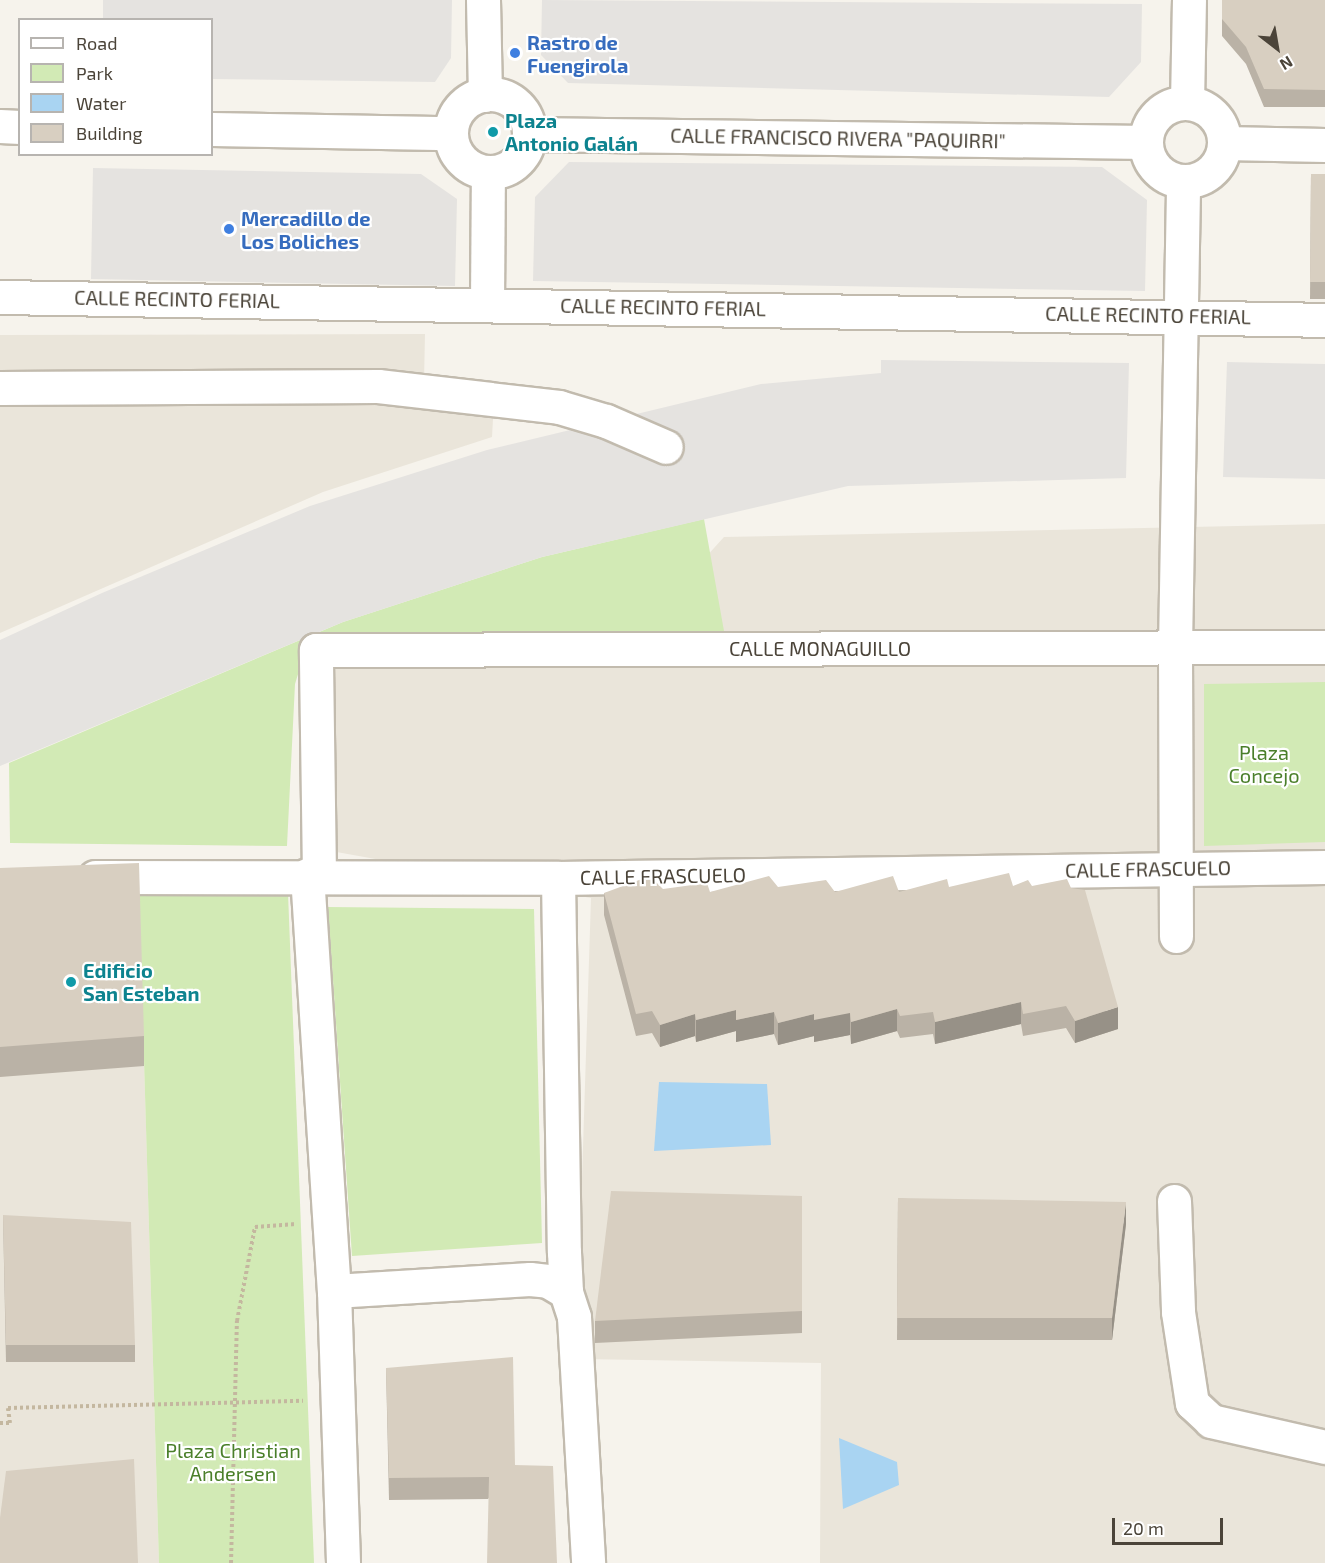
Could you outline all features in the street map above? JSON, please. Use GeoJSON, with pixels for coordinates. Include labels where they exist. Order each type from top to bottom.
{"type":"FeatureCollection","features":[{"type":"Feature","properties":{"kind":"street"},"geometry":{"type":"LineString","coordinates":[[483,0],[485,94]]}},
{"type":"Feature","properties":{"kind":"street"},"geometry":{"type":"LineString","coordinates":[[1187,103],[1189,0]]}},
{"type":"Feature","properties":{"kind":"street"},"geometry":{"type":"LineString","coordinates":[[485,94],[504,96],[515,102],[523,111],[529,134],[521,158],[501,171],[488,172],[466,165],[452,145],[451,133],[459,110],[485,94]]}},
{"type":"Feature","properties":{"kind":"street"},"geometry":{"type":"LineString","coordinates":[[1187,103],[1199,105],[1218,120],[1224,143],[1219,160],[1207,175],[1183,181],[1172,179],[1153,165],[1146,142],[1154,118],[1163,109],[1187,103]]}},
{"type":"Feature","properties":{"kind":"street"},"geometry":{"type":"LineString","coordinates":[[0,126],[18,127]]}},
{"type":"Feature","properties":{"kind":"street"},"geometry":{"type":"LineString","coordinates":[[213,129],[451,133]]}},
{"type":"Feature","properties":{"kind":"street","name":"CALLE FRANCISCO RIVERA \"PAQUIRRI\""},"geometry":{"type":"LineString","coordinates":[[529,134],[1146,142]]}},
{"type":"Feature","properties":{"kind":"street"},"geometry":{"type":"LineString","coordinates":[[1224,143],[1325,145]]}},
{"type":"Feature","properties":{"kind":"street"},"geometry":{"type":"LineString","coordinates":[[487,304],[488,172]]}},
{"type":"Feature","properties":{"kind":"street"},"geometry":{"type":"LineString","coordinates":[[1176,936],[1175,647],[1183,181]]}},
{"type":"Feature","properties":{"kind":"street","name":"CALLE RECINTO FERIAL"},"geometry":{"type":"LineString","coordinates":[[0,297],[1181,315],[1325,320]]}},
{"type":"Feature","properties":{"kind":"street"},"geometry":{"type":"LineString","coordinates":[[0,388],[378,386],[559,407],[606,421],[666,447]]}},
{"type":"Feature","properties":{"kind":"street","name":"CALLE MONAGUILLO"},"geometry":{"type":"LineString","coordinates":[[313,875],[316,650],[1325,646]]}},
{"type":"Feature","properties":{"kind":"street","name":"CALLE FRASCUELO"},"geometry":{"type":"LineString","coordinates":[[59,878],[313,875],[558,878],[1325,867]]}},
{"type":"Feature","properties":{"kind":"street"},"geometry":{"type":"LineString","coordinates":[[313,875],[334,1291],[343,1563]]}},
{"type":"Feature","properties":{"kind":"street"},"geometry":{"type":"LineString","coordinates":[[558,878],[566,1292],[574,1317],[588,1563]]}},
{"type":"Feature","properties":{"kind":"street"},"geometry":{"type":"LineString","coordinates":[[1174,1201],[1178,1312],[1192,1403],[1211,1420],[1325,1447]]}},
{"type":"Feature","properties":{"kind":"street"},"geometry":{"type":"LineString","coordinates":[[334,1291],[530,1279],[548,1281],[566,1292]]}},
{"type":"Feature","properties":{"kind":"path"},"geometry":{"type":"LineString","coordinates":[[231,1563],[237,1321],[255,1227],[330,1222]]}},
{"type":"Feature","properties":{"kind":"path"},"geometry":{"type":"LineString","coordinates":[[0,1423],[10,1423],[8,1408],[234,1404],[309,1400]]}},
{"type":"Feature","properties":{"kind":"shaded area"},"geometry":{"type":"Polygon","coordinates":[[[103,0],[452,0],[451,58],[435,82],[213,79],[213,18],[103,18],[103,0]]]}},
{"type":"Feature","properties":{"kind":"shaded area"},"geometry":{"type":"Polygon","coordinates":[[[542,0],[1142,4],[1141,62],[1109,97],[568,83],[541,55],[542,0]]]}},
{"type":"Feature","properties":{"kind":"shaded area"},"geometry":{"type":"Polygon","coordinates":[[[569,162],[1102,167],[1147,200],[1145,291],[533,281],[535,197],[569,162]]]}},
{"type":"Feature","properties":{"kind":"shaded area"},"geometry":{"type":"Polygon","coordinates":[[[93,168],[421,174],[457,199],[455,286],[91,279],[93,168]]]}},
{"type":"Feature","properties":{"kind":"shaded area"},"geometry":{"type":"Polygon","coordinates":[[[425,334],[424,381],[495,383],[492,437],[323,492],[0,633],[0,335],[425,334]]]}},
{"type":"Feature","properties":{"kind":"shaded area"},"geometry":{"type":"Polygon","coordinates":[[[881,360],[1129,363],[1126,478],[848,486],[542,557],[343,622],[0,766],[0,640],[102,593],[310,506],[487,450],[761,384],[881,373],[881,360]]]}},
{"type":"Feature","properties":{"kind":"shaded area"},"geometry":{"type":"Polygon","coordinates":[[[1227,362],[1325,364],[1325,479],[1223,477],[1227,362]]]}},
{"type":"Feature","properties":{"kind":"shaded area"},"geometry":{"type":"Polygon","coordinates":[[[1325,524],[1325,1563],[820,1563],[821,1363],[581,1359],[578,1303],[591,898],[331,851],[322,655],[646,623],[724,537],[1325,524]]]}},
{"type":"Feature","properties":{"kind":"shaded area"},"geometry":{"type":"Polygon","coordinates":[[[139,893],[159,1563],[0,1563],[0,898],[139,893]]]}},
{"type":"Feature","properties":{"kind":"green space"},"geometry":{"type":"Polygon","coordinates":[[[704,519],[724,631],[306,648],[295,684],[287,846],[10,843],[9,763],[343,622],[542,557],[704,519]]]}},
{"type":"Feature","properties":{"kind":"green space","name":"Plaza Concejo"},"geometry":{"type":"Polygon","coordinates":[[[1325,682],[1325,842],[1204,846],[1204,684],[1325,682]]]}},
{"type":"Feature","properties":{"kind":"green space","name":"Plaza Christian Andersen"},"geometry":{"type":"Polygon","coordinates":[[[139,893],[288,893],[314,1563],[159,1563],[139,893]]]}},
{"type":"Feature","properties":{"kind":"green space"},"geometry":{"type":"Polygon","coordinates":[[[328,907],[534,909],[542,1243],[352,1256],[328,907]]]}},
{"type":"Feature","properties":{"kind":"water"},"geometry":{"type":"Polygon","coordinates":[[[659,1082],[767,1084],[771,1145],[654,1151],[659,1082]]]}},
{"type":"Feature","properties":{"kind":"water"},"geometry":{"type":"Polygon","coordinates":[[[839,1438],[897,1462],[899,1485],[843,1509],[839,1438]]]}},
{"type":"Feature","properties":{"kind":"building"},"geometry":{"type":"Polygon","coordinates":[[[1222,0],[1325,0],[1325,90],[1264,89],[1246,47],[1222,19],[1222,0]]]}},
{"type":"Feature","properties":{"kind":"building"},"geometry":{"type":"Polygon","coordinates":[[[1311,174],[1325,174],[1325,282],[1310,282],[1311,174]]]}},
{"type":"Feature","properties":{"kind":"building","name":"Edificio San Esteban"},"geometry":{"type":"Polygon","coordinates":[[[139,863],[144,1036],[0,1047],[0,868],[139,863]]]}},
{"type":"Feature","properties":{"kind":"building"},"geometry":{"type":"Polygon","coordinates":[[[1009,873],[1013,886],[1028,880],[1032,886],[1067,879],[1071,888],[1085,890],[1118,1007],[1075,1021],[1066,1006],[1023,1014],[1021,1002],[935,1022],[933,1012],[900,1016],[897,1009],[851,1022],[850,1013],[814,1020],[814,1014],[778,1023],[774,1012],[736,1020],[736,1010],[696,1020],[695,1014],[660,1025],[652,1011],[636,1014],[604,893],[650,876],[663,889],[707,883],[710,892],[769,876],[778,887],[826,880],[835,892],[893,876],[899,892],[947,879],[949,887],[1009,873]]]}},
{"type":"Feature","properties":{"kind":"building"},"geometry":{"type":"Polygon","coordinates":[[[611,1191],[802,1196],[802,1311],[595,1321],[611,1191]]]}},
{"type":"Feature","properties":{"kind":"building"},"geometry":{"type":"Polygon","coordinates":[[[898,1198],[1126,1202],[1112,1318],[897,1318],[898,1198]]]}},
{"type":"Feature","properties":{"kind":"building"},"geometry":{"type":"Polygon","coordinates":[[[3,1215],[131,1222],[135,1345],[6,1345],[3,1215]]]}},
{"type":"Feature","properties":{"kind":"building"},"geometry":{"type":"Polygon","coordinates":[[[513,1357],[515,1465],[553,1466],[557,1563],[487,1563],[489,1477],[389,1478],[386,1368],[513,1357]]]}},
{"type":"Feature","properties":{"kind":"building"},"geometry":{"type":"Polygon","coordinates":[[[134,1459],[138,1563],[0,1563],[0,1518],[6,1471],[134,1459]]]}},
{"type":"Feature","properties":{"kind":"place","name":"Rastro de Fuengirola"},"geometry":{"type":"Point","coordinates":[515,53]}},
{"type":"Feature","properties":{"kind":"place","name":"Plaza Antonio Galán"},"geometry":{"type":"Point","coordinates":[493,132]}},
{"type":"Feature","properties":{"kind":"place","name":"Mercadillo de Los Boliches"},"geometry":{"type":"Point","coordinates":[229,229]}},
{"type":"Feature","properties":{"kind":"place","name":"Edificio San Esteban"},"geometry":{"type":"Point","coordinates":[71,982]}}]}
